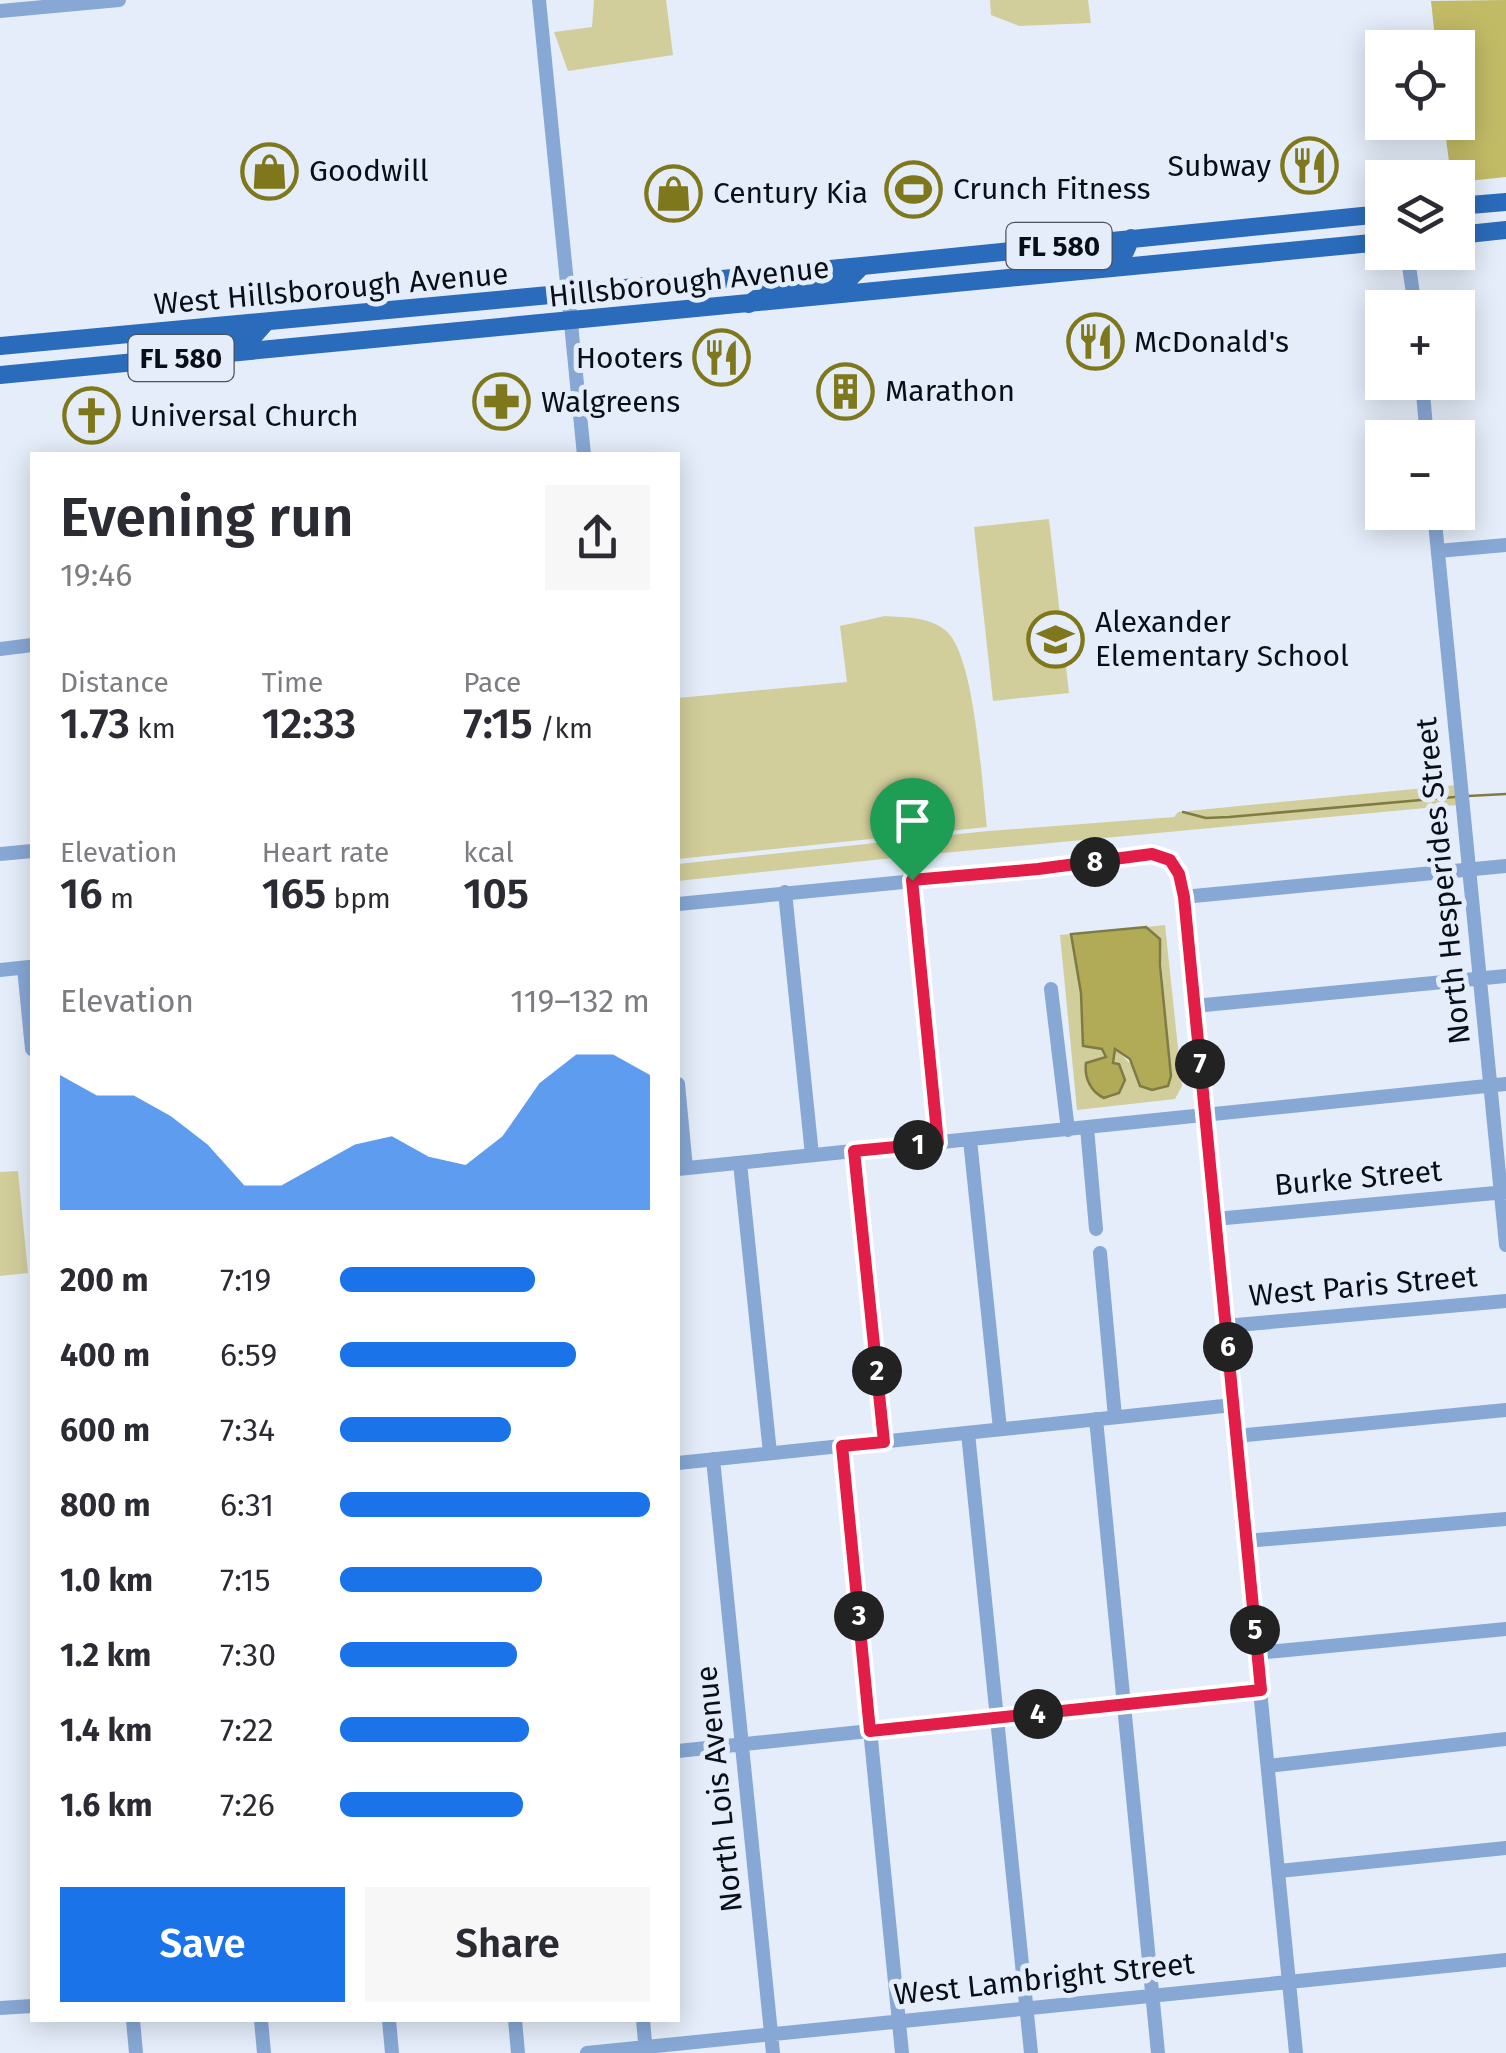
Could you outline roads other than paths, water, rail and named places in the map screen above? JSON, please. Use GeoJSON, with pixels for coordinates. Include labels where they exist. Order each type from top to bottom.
{"type":"FeatureCollection","features":[{"type":"Feature","properties":{"kind":"main road"},"geometry":{"type":"LineString","coordinates":[[1475,205],[1506,202]]}},
{"type":"Feature","properties":{"kind":"main road","name":"West Hillsborough Avenue"},"geometry":{"type":"LineString","coordinates":[[1,347],[1365,216]]}},
{"type":"Feature","properties":{"kind":"main road"},"geometry":{"type":"LineString","coordinates":[[1156,264],[1163,248],[1238,239],[1268,225]]}},
{"type":"Feature","properties":{"kind":"main road"},"geometry":{"type":"LineString","coordinates":[[1475,233],[1506,230]]}},
{"type":"Feature","properties":{"kind":"main road"},"geometry":{"type":"LineString","coordinates":[[1004,279],[1029,264],[1118,255],[1125,252],[1132,238]]}},
{"type":"Feature","properties":{"kind":"main road","name":"Hillsborough Avenue"},"geometry":{"type":"LineString","coordinates":[[3,375],[1365,244]]}},
{"type":"Feature","properties":{"kind":"main road"},"geometry":{"type":"LineString","coordinates":[[862,293],[892,274],[978,264],[991,253]]}},
{"type":"Feature","properties":{"kind":"main road"},"geometry":{"type":"LineString","coordinates":[[749,304],[770,289],[848,280],[862,266]]}},
{"type":"Feature","properties":{"kind":"main road"},"geometry":{"type":"LineString","coordinates":[[138,362],[159,347],[251,339],[266,322]]}},
{"type":"Feature","properties":{"kind":"main road"},"geometry":{"type":"LineString","coordinates":[[3,375],[23,357],[131,344],[156,333]]}},
{"type":"Feature","properties":{"kind":"street"},"geometry":{"type":"LineString","coordinates":[[0,11],[119,0]]}},
{"type":"Feature","properties":{"kind":"street"},"geometry":{"type":"LineString","coordinates":[[539,0],[584,452]]}},
{"type":"Feature","properties":{"kind":"street","name":"North Hesperides Street"},"geometry":{"type":"LineString","coordinates":[[1436,530],[1481,979],[1498,1085],[1506,1244]]}},
{"type":"Feature","properties":{"kind":"street"},"geometry":{"type":"LineString","coordinates":[[1438,551],[1506,545]]}},
{"type":"Feature","properties":{"kind":"street"},"geometry":{"type":"LineString","coordinates":[[0,649],[30,645]]}},
{"type":"Feature","properties":{"kind":"street"},"geometry":{"type":"LineString","coordinates":[[0,854],[30,851]]}},
{"type":"Feature","properties":{"kind":"street"},"geometry":{"type":"LineString","coordinates":[[680,904],[1152,854],[1170,860],[1179,874],[1296,2053]]}},
{"type":"Feature","properties":{"kind":"street"},"geometry":{"type":"LineString","coordinates":[[1184,897],[1506,866]]}},
{"type":"Feature","properties":{"kind":"street"},"geometry":{"type":"LineString","coordinates":[[912,880],[938,1143]]}},
{"type":"Feature","properties":{"kind":"street"},"geometry":{"type":"LineString","coordinates":[[786,892],[812,1156]]}},
{"type":"Feature","properties":{"kind":"street"},"geometry":{"type":"LineString","coordinates":[[0,970],[28,967],[30,1008]]}},
{"type":"Feature","properties":{"kind":"street"},"geometry":{"type":"LineString","coordinates":[[1194,1006],[1506,976]]}},
{"type":"Feature","properties":{"kind":"street"},"geometry":{"type":"LineString","coordinates":[[1051,989],[1068,1130]]}},
{"type":"Feature","properties":{"kind":"street"},"geometry":{"type":"LineString","coordinates":[[680,1126],[682,1169],[1498,1085]]}},
{"type":"Feature","properties":{"kind":"street"},"geometry":{"type":"LineString","coordinates":[[1087,1128],[1096,1229]]}},
{"type":"Feature","properties":{"kind":"street"},"geometry":{"type":"LineString","coordinates":[[970,1140],[1000,1429]]}},
{"type":"Feature","properties":{"kind":"street"},"geometry":{"type":"LineString","coordinates":[[854,1151],[884,1442]]}},
{"type":"Feature","properties":{"kind":"street"},"geometry":{"type":"LineString","coordinates":[[740,1163],[770,1453]]}},
{"type":"Feature","properties":{"kind":"street","name":"Burke Street"},"geometry":{"type":"LineString","coordinates":[[1215,1219],[1504,1193]]}},
{"type":"Feature","properties":{"kind":"street"},"geometry":{"type":"LineString","coordinates":[[1100,1253],[1115,1417]]}},
{"type":"Feature","properties":{"kind":"street","name":"West Paris Street"},"geometry":{"type":"LineString","coordinates":[[1226,1326],[1506,1301]]}},
{"type":"Feature","properties":{"kind":"street"},"geometry":{"type":"LineString","coordinates":[[680,1463],[1233,1405]]}},
{"type":"Feature","properties":{"kind":"street"},"geometry":{"type":"LineString","coordinates":[[1236,1436],[1506,1410]]}},
{"type":"Feature","properties":{"kind":"street"},"geometry":{"type":"LineString","coordinates":[[1096,1419],[1158,2053]]}},
{"type":"Feature","properties":{"kind":"street"},"geometry":{"type":"LineString","coordinates":[[968,1433],[1031,2053]]}},
{"type":"Feature","properties":{"kind":"street"},"geometry":{"type":"LineString","coordinates":[[842,1446],[902,2053]]}},
{"type":"Feature","properties":{"kind":"street","name":"North Lois Avenue"},"geometry":{"type":"LineString","coordinates":[[713,1459],[773,2053]]}},
{"type":"Feature","properties":{"kind":"street"},"geometry":{"type":"LineString","coordinates":[[1246,1541],[1506,1519]]}},
{"type":"Feature","properties":{"kind":"street"},"geometry":{"type":"LineString","coordinates":[[1258,1653],[1506,1629]]}},
{"type":"Feature","properties":{"kind":"street"},"geometry":{"type":"LineString","coordinates":[[680,1751],[1261,1690]]}},
{"type":"Feature","properties":{"kind":"street"},"geometry":{"type":"LineString","coordinates":[[1268,1766],[1506,1739]]}},
{"type":"Feature","properties":{"kind":"street"},"geometry":{"type":"LineString","coordinates":[[1278,1871],[1506,1848]]}},
{"type":"Feature","properties":{"kind":"street","name":"West Lambright Street"},"geometry":{"type":"LineString","coordinates":[[587,2053],[1506,1960]]}},
{"type":"Feature","properties":{"kind":"street"},"geometry":{"type":"LineString","coordinates":[[0,2008],[30,2006]]}},
{"type":"Feature","properties":{"kind":"street"},"geometry":{"type":"LineString","coordinates":[[133,2022],[136,2053]]}},
{"type":"Feature","properties":{"kind":"street"},"geometry":{"type":"LineString","coordinates":[[261,2022],[264,2053]]}},
{"type":"Feature","properties":{"kind":"street"},"geometry":{"type":"LineString","coordinates":[[389,2022],[392,2053]]}},
{"type":"Feature","properties":{"kind":"street"},"geometry":{"type":"LineString","coordinates":[[515,2022],[518,2053]]}},
{"type":"Feature","properties":{"kind":"street"},"geometry":{"type":"LineString","coordinates":[[643,2022],[646,2050]]}},
{"type":"Feature","properties":{"kind":"waterway"},"geometry":{"type":"LineString","coordinates":[[1468,796],[1506,794]]}},
{"type":"Feature","properties":{"kind":"waterway"},"geometry":{"type":"LineString","coordinates":[[1183,812],[1206,818],[1229,817],[1455,797]]}},
{"type":"Feature","properties":{"kind":"place","name":"Subway"},"geometry":{"type":"Point","coordinates":[1310,166]}},
{"type":"Feature","properties":{"kind":"place","name":"Goodwill"},"geometry":{"type":"Point","coordinates":[270,171]}},
{"type":"Feature","properties":{"kind":"place","name":"Crunch Fitness"},"geometry":{"type":"Point","coordinates":[914,189]}},
{"type":"Feature","properties":{"kind":"place","name":"Century Kia"},"geometry":{"type":"Point","coordinates":[674,193]}},
{"type":"Feature","properties":{"kind":"place","name":"McDonald's"},"geometry":{"type":"Point","coordinates":[1095,342]}},
{"type":"Feature","properties":{"kind":"place","name":"Hooters"},"geometry":{"type":"Point","coordinates":[722,358]}},
{"type":"Feature","properties":{"kind":"place","name":"Marathon"},"geometry":{"type":"Point","coordinates":[846,391]}},
{"type":"Feature","properties":{"kind":"place","name":"Walgreens"},"geometry":{"type":"Point","coordinates":[502,402]}},
{"type":"Feature","properties":{"kind":"place","name":"Universal Church"},"geometry":{"type":"Point","coordinates":[91,416]}},
{"type":"Feature","properties":{"kind":"place","name":"Alexander Elementary School"},"geometry":{"type":"Point","coordinates":[1056,639]}}]}
